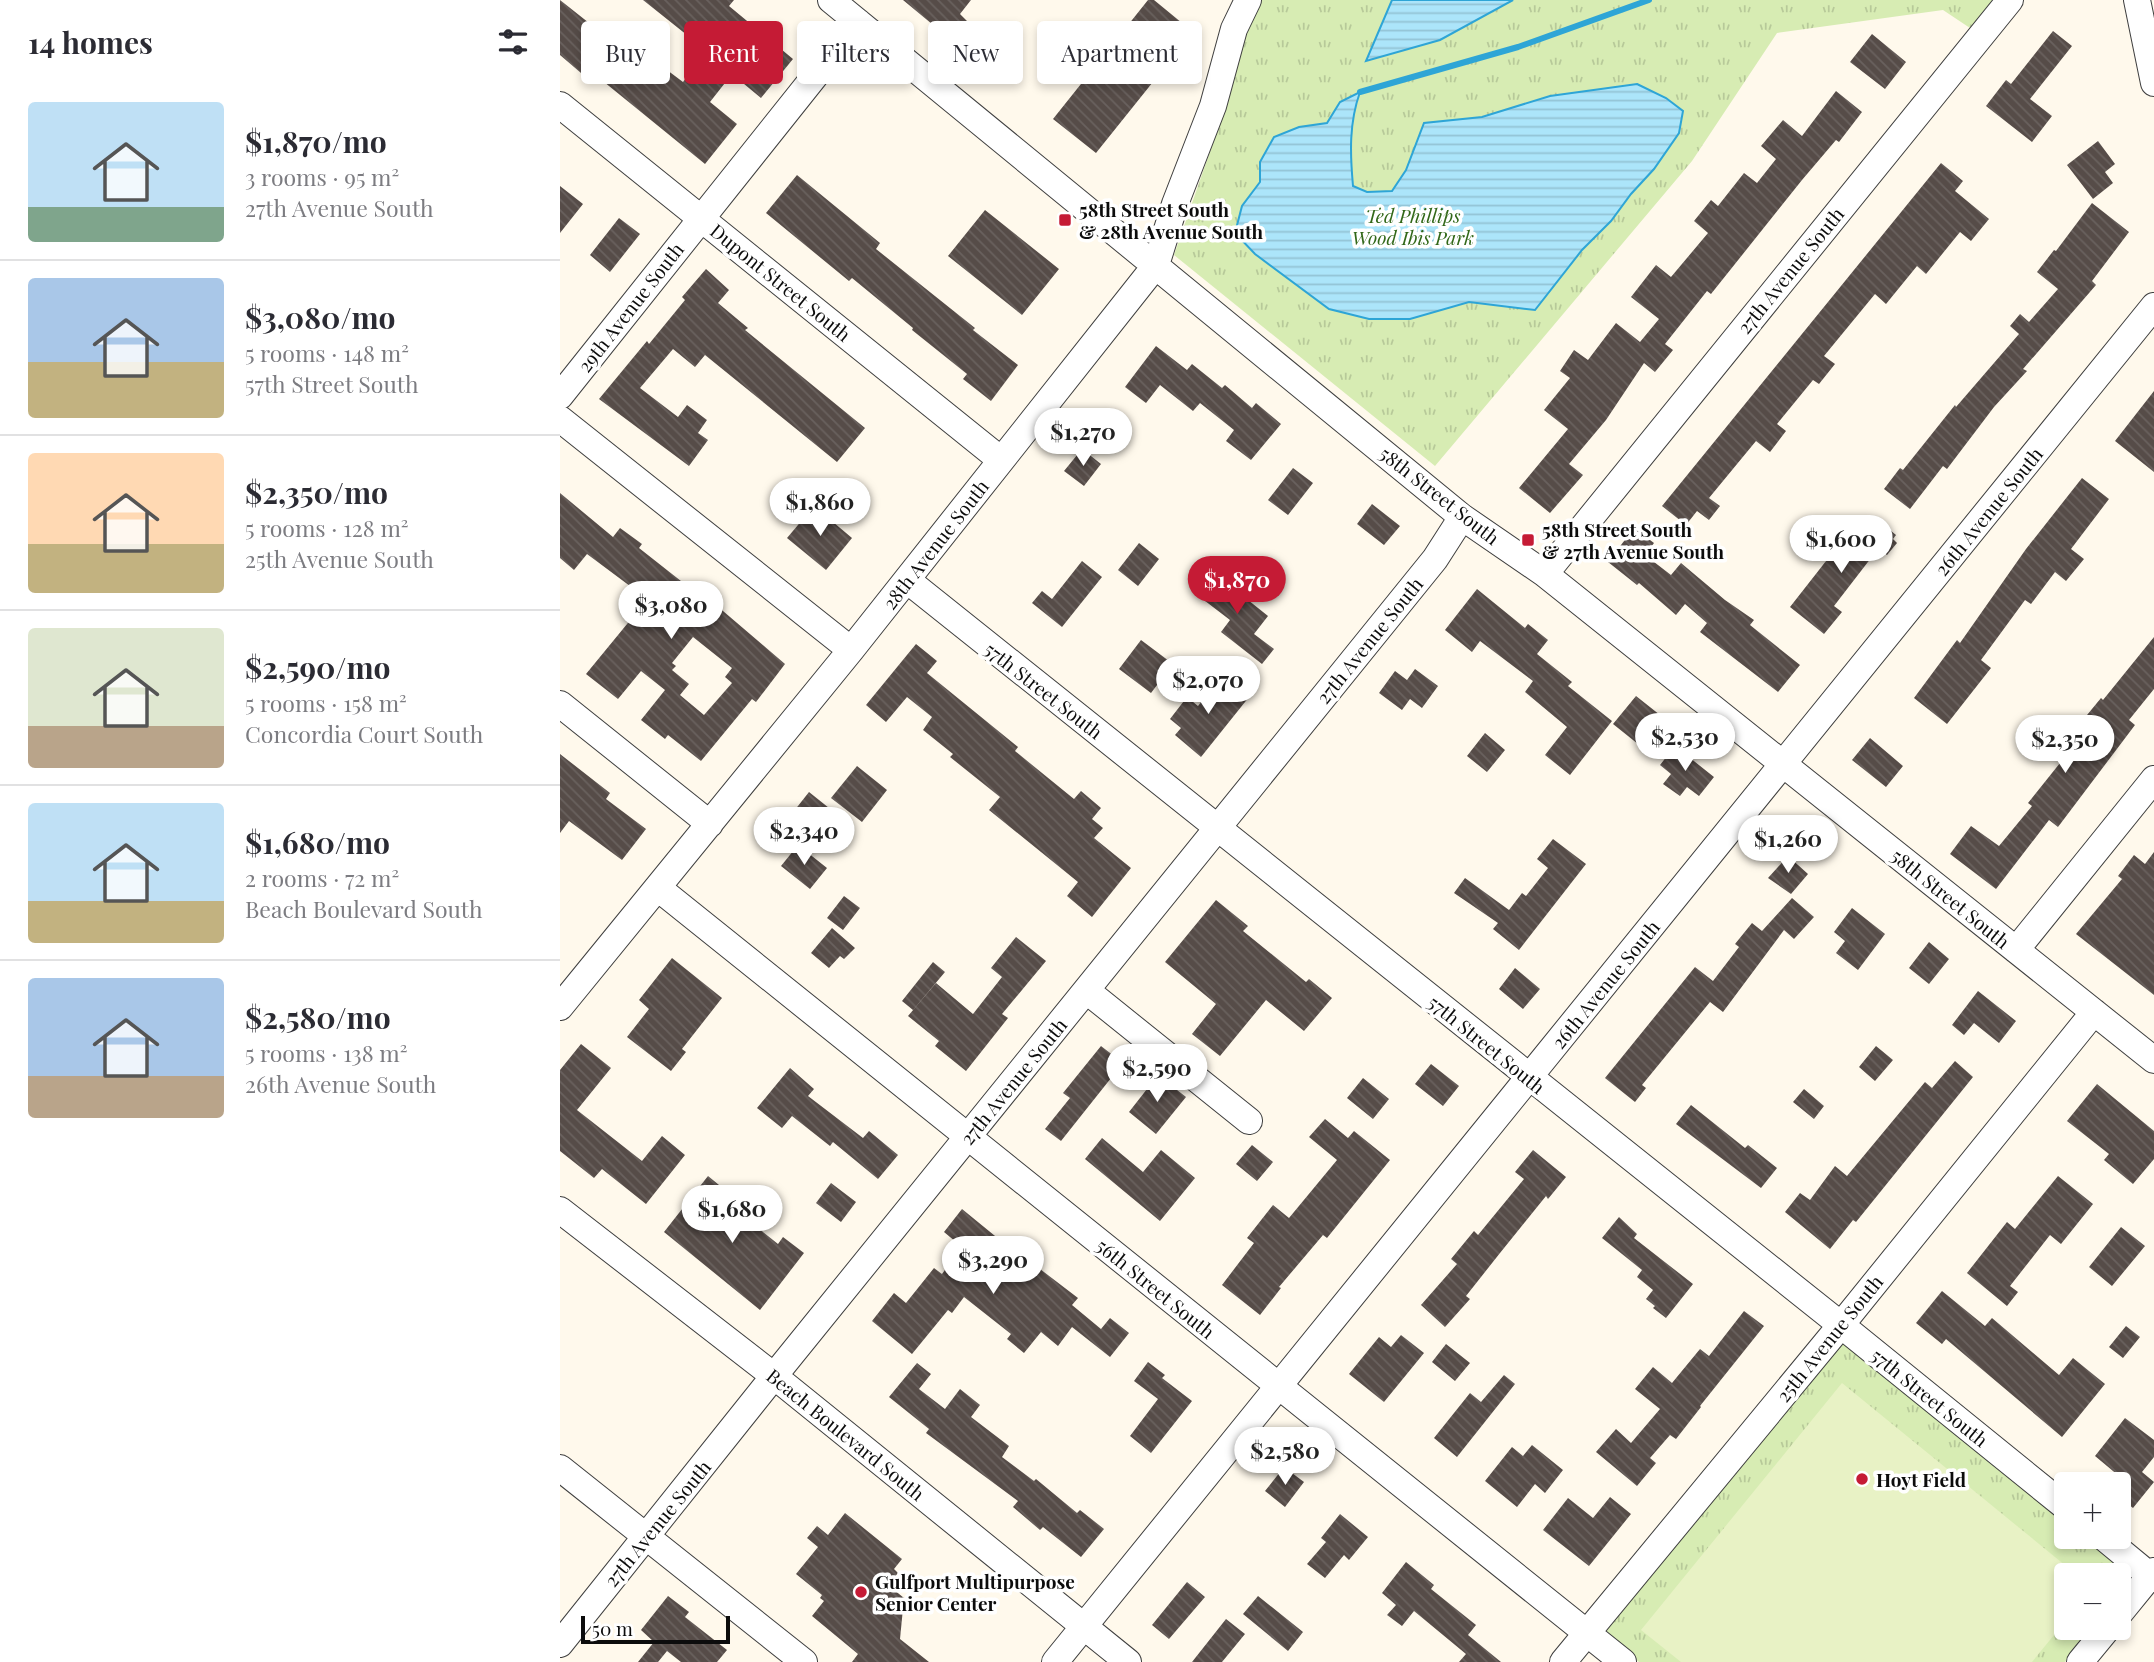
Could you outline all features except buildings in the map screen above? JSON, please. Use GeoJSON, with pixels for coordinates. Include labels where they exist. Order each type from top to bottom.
{"type":"FeatureCollection","features":[{"type":"Feature","properties":{"kind":"street","name":"58th Street South"},"geometry":{"type":"LineString","coordinates":[[831,0],[857,21]]}},
{"type":"Feature","properties":{"kind":"street","name":"28th Avenue South"},"geometry":{"type":"LineString","coordinates":[[560,1006],[851,650],[1156,264],[1175,204],[1213,106],[1234,29],[1248,0]]}},
{"type":"Feature","properties":{"kind":"street","name":"27th Avenue South"},"geometry":{"type":"LineString","coordinates":[[1545,574],[2010,0]]}},
{"type":"Feature","properties":{"kind":"street"},"geometry":{"type":"LineString","coordinates":[[2137,0],[2154,83]]}},
{"type":"Feature","properties":{"kind":"street","name":"58th Street South"},"geometry":{"type":"LineString","coordinates":[[914,67],[1462,517],[1545,574],[2154,1060]]}},
{"type":"Feature","properties":{"kind":"street","name":"29th Avenue South"},"geometry":{"type":"LineString","coordinates":[[560,396],[808,84]]}},
{"type":"Feature","properties":{"kind":"street","name":"Dupont Street South"},"geometry":{"type":"LineString","coordinates":[[560,105],[1001,460]]}},
{"type":"Feature","properties":{"kind":"street","name":"26th Avenue South"},"geometry":{"type":"LineString","coordinates":[[1055,1662],[2154,306]]}},
{"type":"Feature","properties":{"kind":"street"},"geometry":{"type":"LineString","coordinates":[[560,419],[851,650]]}},
{"type":"Feature","properties":{"kind":"street","name":"27th Avenue South"},"geometry":{"type":"LineString","coordinates":[[560,1644],[1434,559],[1462,517]]}},
{"type":"Feature","properties":{"kind":"street","name":"57th Street South"},"geometry":{"type":"LineString","coordinates":[[907,580],[2054,1497]]}},
{"type":"Feature","properties":{"kind":"street"},"geometry":{"type":"LineString","coordinates":[[560,704],[710,824]]}},
{"type":"Feature","properties":{"kind":"street"},"geometry":{"type":"LineString","coordinates":[[2016,950],[2154,779]]}},
{"type":"Feature","properties":{"kind":"street","name":"56th Street South"},"geometry":{"type":"LineString","coordinates":[[657,888],[1623,1662]]}},
{"type":"Feature","properties":{"kind":"street"},"geometry":{"type":"LineString","coordinates":[[1087,991],[1249,1121]]}},
{"type":"Feature","properties":{"kind":"street","name":"25th Avenue South"},"geometry":{"type":"LineString","coordinates":[[1563,1662],[2094,1012]]}},
{"type":"Feature","properties":{"kind":"street","name":"Beach Boulevard South"},"geometry":{"type":"LineString","coordinates":[[560,1210],[774,1376],[1128,1662]]}},
{"type":"Feature","properties":{"kind":"street"},"geometry":{"type":"LineString","coordinates":[[560,1468],[804,1662]]}},
{"type":"Feature","properties":{"kind":"street"},"geometry":{"type":"LineString","coordinates":[[2119,1549],[2153,1575],[2131,1600]]}},
{"type":"Feature","properties":{"kind":"street"},"geometry":{"type":"LineString","coordinates":[[2080,1662],[2098,1640]]}},
{"type":"Feature","properties":{"kind":"green space","name":"Ted Phillips Wood Ibis Park"},"geometry":{"type":"Polygon","coordinates":[[[1258,0],[1392,0],[1366,61],[1440,40],[1513,0],[1993,0],[1970,28],[1943,10],[1777,33],[1692,161],[1435,466],[1174,255],[1232,88],[1241,29],[1258,0]]]}},
{"type":"Feature","properties":{"kind":"green space","name":"Hoyt Field"},"geometry":{"type":"Polygon","coordinates":[[[1843,1340],[2054,1510],[2054,1549],[2101,1549],[2119,1563],[2054,1563],[2054,1640],[2083,1640],[2065,1662],[1639,1662],[1603,1633],[1843,1340]]]}},
{"type":"Feature","properties":{"kind":"green space","name":"Hoyt Field"},"geometry":{"type":"Polygon","coordinates":[[[1842,1383],[2062,1563],[2054,1563],[2054,1635],[2032,1662],[1681,1662],[1641,1630],[1842,1383]]]}},
{"type":"Feature","properties":{"kind":"water"},"geometry":{"type":"Polygon","coordinates":[[[1392,0],[1513,0],[1440,40],[1366,61],[1392,0]]]}},
{"type":"Feature","properties":{"kind":"water"},"geometry":{"type":"Polygon","coordinates":[[[1637,84],[1666,98],[1683,111],[1679,133],[1654,169],[1611,221],[1582,250],[1535,310],[1469,302],[1410,319],[1369,319],[1329,309],[1255,254],[1235,233],[1242,206],[1260,182],[1260,162],[1274,137],[1299,127],[1327,123],[1340,102],[1360,92],[1352,127],[1352,174],[1353,186],[1367,192],[1392,191],[1406,170],[1424,123],[1482,117],[1550,96],[1637,84]]]}},
{"type":"Feature","properties":{"kind":"waterway"},"geometry":{"type":"LineString","coordinates":[[1360,92],[1518,47],[1649,0]]}},
{"type":"Feature","properties":{"kind":"place","name":"58th Street South & 28th Avenue South"},"geometry":{"type":"Point","coordinates":[1065,220]}},
{"type":"Feature","properties":{"kind":"place","name":"58th Street South & 27th Avenue South"},"geometry":{"type":"Point","coordinates":[1528,540]}},
{"type":"Feature","properties":{"kind":"place","name":"Hoyt Field"},"geometry":{"type":"Point","coordinates":[1862,1479]}},
{"type":"Feature","properties":{"kind":"place","name":"Gulfport Multipurpose Senior Center"},"geometry":{"type":"Point","coordinates":[861,1592]}}]}
